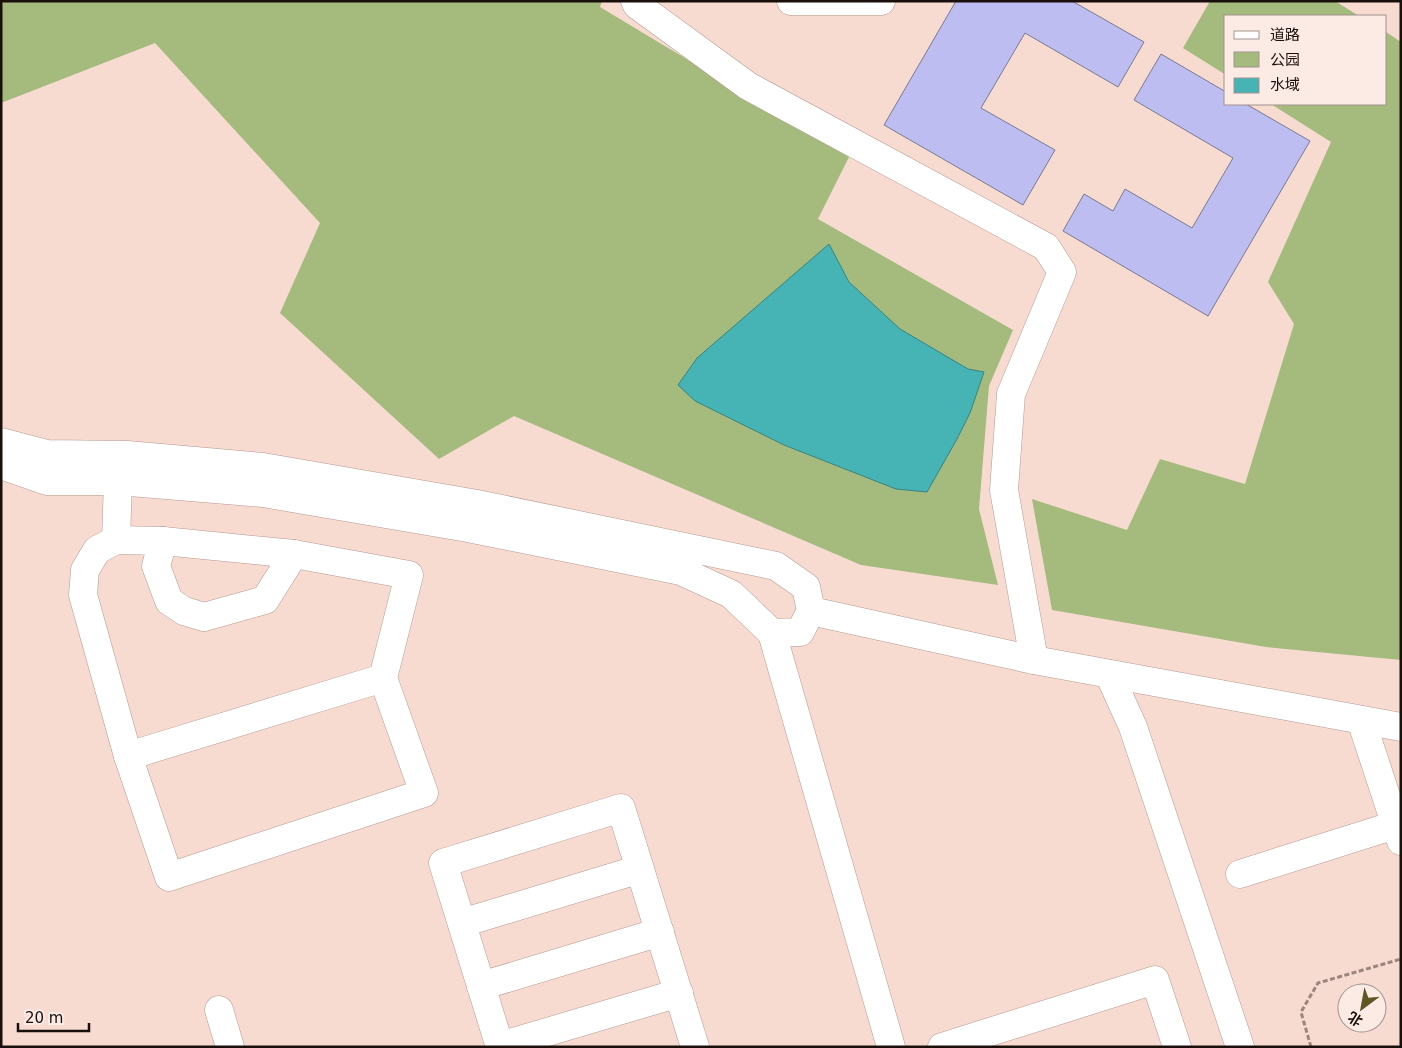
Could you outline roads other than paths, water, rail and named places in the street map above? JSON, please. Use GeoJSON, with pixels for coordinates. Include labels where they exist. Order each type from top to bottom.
{"type":"FeatureCollection","features":[{"type":"Feature","properties":{"kind":"street"},"geometry":{"type":"LineString","coordinates":[[635,1],[637,5],[748,86],[1046,247],[1062,272],[1010,394],[1004,490],[1034,660]]}},
{"type":"Feature","properties":{"kind":"street"},"geometry":{"type":"LineString","coordinates":[[791,1],[881,1]]}},
{"type":"Feature","properties":{"kind":"street"},"geometry":{"type":"LineString","coordinates":[[1,442],[47,454],[127,455],[263,467],[477,504],[776,566],[806,586],[811,611],[800,632],[772,632]]}},
{"type":"Feature","properties":{"kind":"street"},"geometry":{"type":"LineString","coordinates":[[1,465],[47,481],[118,481],[263,493],[468,528],[681,571],[731,594],[772,632],[890,1047]]}},
{"type":"Feature","properties":{"kind":"street"},"geometry":{"type":"LineString","coordinates":[[116,540],[118,481]]}},
{"type":"Feature","properties":{"kind":"street"},"geometry":{"type":"LineString","coordinates":[[116,540],[163,541],[294,554],[409,575],[383,678],[424,793],[169,877],[128,756],[83,595],[84,570],[97,550],[116,540]]}},
{"type":"Feature","properties":{"kind":"street"},"geometry":{"type":"LineString","coordinates":[[163,541],[156,566],[169,601],[184,611],[204,617],[265,600],[294,554]]}},
{"type":"Feature","properties":{"kind":"street"},"geometry":{"type":"LineString","coordinates":[[811,611],[1034,660],[1401,727]]}},
{"type":"Feature","properties":{"kind":"street"},"geometry":{"type":"LineString","coordinates":[[1109,674],[1133,727],[1240,1047]]}},
{"type":"Feature","properties":{"kind":"street"},"geometry":{"type":"LineString","coordinates":[[128,756],[383,678]]}},
{"type":"Feature","properties":{"kind":"street"},"geometry":{"type":"LineString","coordinates":[[1240,874],[1398,833],[1361,720]]}},
{"type":"Feature","properties":{"kind":"street"},"geometry":{"type":"LineString","coordinates":[[679,993],[500,1047],[443,863],[621,808],[679,993],[695,1047]]}},
{"type":"Feature","properties":{"kind":"street"},"geometry":{"type":"LineString","coordinates":[[462,923],[640,869]]}},
{"type":"Feature","properties":{"kind":"street"},"geometry":{"type":"LineString","coordinates":[[482,986],[660,932]]}},
{"type":"Feature","properties":{"kind":"street"},"geometry":{"type":"LineString","coordinates":[[942,1047],[1155,980],[1177,1047]]}},
{"type":"Feature","properties":{"kind":"street"},"geometry":{"type":"LineString","coordinates":[[218,1010],[230,1047]]}},
{"type":"Feature","properties":{"kind":"water"},"geometry":{"type":"Polygon","coordinates":[[[829,244],[849,282],[900,329],[968,369],[984,372],[970,413],[927,492],[896,489],[784,445],[695,401],[678,385],[697,358],[829,244]]]}}]}
